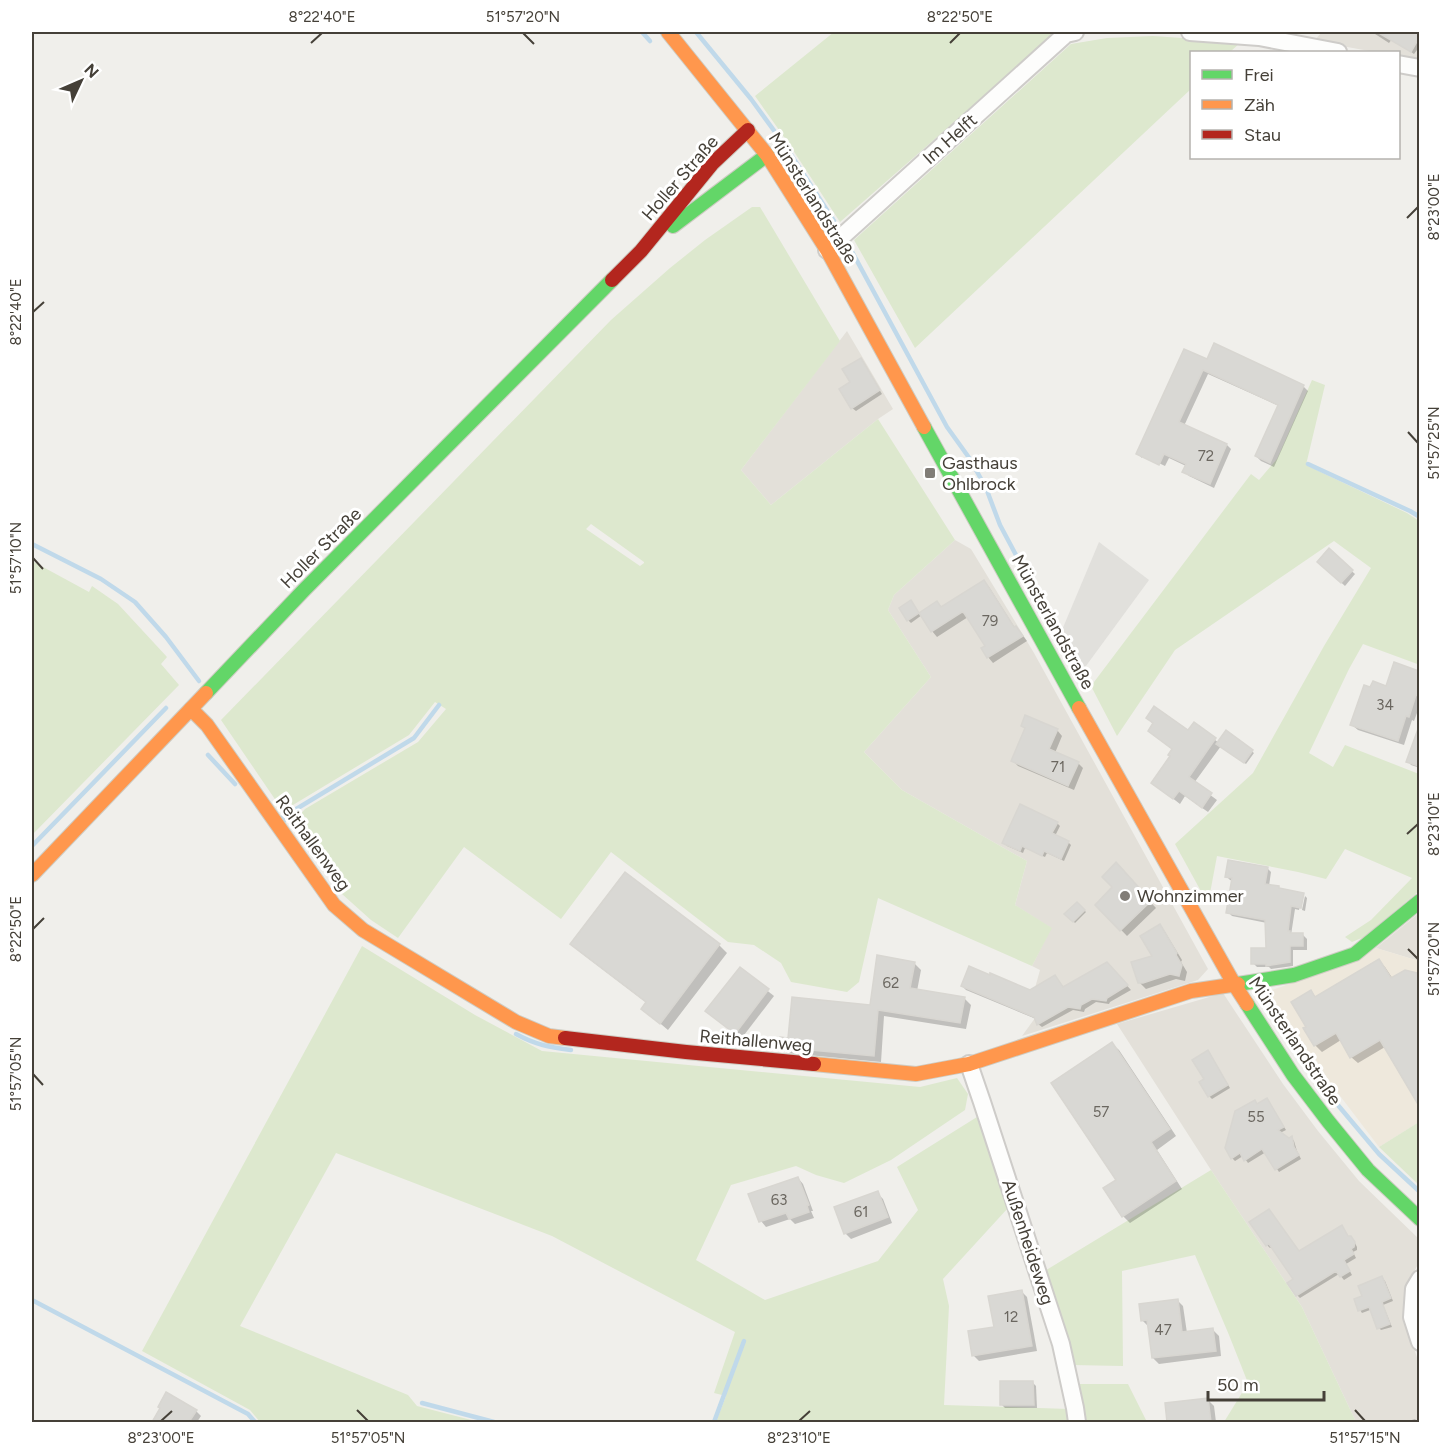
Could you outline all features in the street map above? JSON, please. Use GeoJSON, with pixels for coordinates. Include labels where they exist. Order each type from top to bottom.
{"type":"FeatureCollection","features":[{"type":"Feature","properties":{"kind":"street","name":"Münsterlandstraße"},"geometry":{"type":"LineString","coordinates":[[668,32],[767,155],[827,250],[1234,984],[1293,1075],[1328,1121],[1368,1170],[1419,1219]]}},
{"type":"Feature","properties":{"kind":"street","name":"Im Helft"},"geometry":{"type":"LineString","coordinates":[[827,250],[1066,34],[1075,32]]}},
{"type":"Feature","properties":{"kind":"street"},"geometry":{"type":"LineString","coordinates":[[1191,32],[1259,38],[1332,51]]}},
{"type":"Feature","properties":{"kind":"street"},"geometry":{"type":"LineString","coordinates":[[1400,64],[1419,68]]}},
{"type":"Feature","properties":{"kind":"street","name":"Holler Straße"},"geometry":{"type":"LineString","coordinates":[[32,875],[304,590],[641,251],[712,164],[748,130]]}},
{"type":"Feature","properties":{"kind":"street","name":"Holler Straße"},"geometry":{"type":"LineString","coordinates":[[641,251],[767,155]]}},
{"type":"Feature","properties":{"kind":"street","name":"Reithallenweg"},"geometry":{"type":"LineString","coordinates":[[192,709],[207,725],[334,905],[363,930],[516,1022],[549,1036],[916,1074],[969,1064],[1191,991],[1294,975],[1355,954],[1419,901]]}},
{"type":"Feature","properties":{"kind":"street","name":"Außenheideweg"},"geometry":{"type":"LineString","coordinates":[[969,1064],[1061,1344],[1077,1422]]}},
{"type":"Feature","properties":{"kind":"street"},"geometry":{"type":"LineString","coordinates":[[1419,1279],[1414,1288],[1412,1317],[1419,1342]]}},
{"type":"Feature","properties":{"kind":"shaded area"},"geometry":{"type":"Polygon","coordinates":[[[1322,32],[1419,32],[1419,61],[1400,57],[1400,51],[1369,51],[1314,41],[1322,32]]]}},
{"type":"Feature","properties":{"kind":"shaded area"},"geometry":{"type":"Polygon","coordinates":[[[847,331],[893,409],[771,505],[741,470],[847,331]]]}},
{"type":"Feature","properties":{"kind":"shaded area"},"geometry":{"type":"Polygon","coordinates":[[[955,540],[971,549],[1034,653],[1208,969],[1198,980],[1022,1036],[1035,1018],[1035,988],[1040,970],[1032,966],[1051,928],[1015,905],[1027,861],[902,790],[864,752],[931,677],[888,610],[894,595],[955,540]]]}},
{"type":"Feature","properties":{"kind":"shaded area"},"geometry":{"type":"Polygon","coordinates":[[[1099,542],[1149,580],[1083,670],[1062,630],[1099,542]]]}},
{"type":"Feature","properties":{"kind":"shaded area"},"geometry":{"type":"Polygon","coordinates":[[[1419,913],[1419,961],[1376,948],[1419,913]]]}},
{"type":"Feature","properties":{"kind":"shaded area"},"geometry":{"type":"Polygon","coordinates":[[[1376,948],[1419,961],[1419,1122],[1379,1147],[1331,1084],[1313,1055],[1304,1059],[1265,997],[1269,991],[1358,960],[1376,948]]]}},
{"type":"Feature","properties":{"kind":"shaded area"},"geometry":{"type":"Polygon","coordinates":[[[1223,993],[1283,1084],[1318,1131],[1359,1181],[1419,1239],[1419,1262],[1408,1284],[1405,1319],[1419,1364],[1419,1422],[1356,1422],[1302,1307],[1117,1024],[1223,993]]]}},
{"type":"Feature","properties":{"kind":"green space"},"geometry":{"type":"Polygon","coordinates":[[[834,32],[1057,32],[840,222],[755,96],[834,32]]]}},
{"type":"Feature","properties":{"kind":"green space"},"geometry":{"type":"Polygon","coordinates":[[[1153,36],[1241,42],[1231,51],[1190,51],[1190,90],[915,348],[854,240],[1071,44],[1107,38],[1153,36]]]}},
{"type":"Feature","properties":{"kind":"green space"},"geometry":{"type":"Polygon","coordinates":[[[752,207],[760,207],[840,341],[741,470],[771,505],[878,419],[955,540],[894,595],[888,610],[931,677],[864,752],[902,790],[1027,861],[1015,905],[1052,928],[1032,966],[878,898],[859,982],[847,992],[791,982],[781,963],[754,945],[728,942],[611,852],[561,919],[464,847],[398,938],[371,920],[342,894],[297,828],[298,817],[305,809],[418,742],[446,709],[435,702],[409,735],[283,811],[221,720],[611,320],[705,240],[752,207]],[[591,524],[586,529],[640,566],[644,562],[591,524]]]}},
{"type":"Feature","properties":{"kind":"green space"},"geometry":{"type":"Polygon","coordinates":[[[1312,380],[1325,385],[1306,465],[1407,513],[1419,521],[1420,665],[1363,644],[1309,753],[1333,767],[1345,745],[1419,774],[1419,891],[1364,937],[1352,942],[1345,937],[1371,920],[1412,878],[1345,849],[1326,879],[1217,856],[1208,904],[1175,844],[1253,773],[1324,646],[1371,568],[1334,541],[1175,650],[1117,736],[1091,686],[1251,474],[1259,480],[1277,459],[1312,380]]]}},
{"type":"Feature","properties":{"kind":"green space"},"geometry":{"type":"Polygon","coordinates":[[[32,561],[89,592],[92,586],[118,604],[167,657],[161,664],[179,685],[32,835],[32,561]]]}},
{"type":"Feature","properties":{"kind":"green space"},"geometry":{"type":"Polygon","coordinates":[[[362,946],[475,1015],[542,1051],[920,1087],[957,1078],[968,1094],[965,1110],[891,1160],[844,1183],[816,1175],[796,1166],[731,1185],[696,1260],[765,1300],[878,1261],[918,1210],[897,1167],[977,1117],[1008,1208],[943,1279],[949,1306],[944,1405],[1069,1409],[1070,1422],[716,1422],[726,1396],[714,1393],[735,1332],[552,1236],[336,1153],[240,1326],[408,1395],[417,1406],[479,1422],[260,1422],[250,1410],[142,1351],[362,946]]]}},
{"type":"Feature","properties":{"kind":"green space"},"geometry":{"type":"Polygon","coordinates":[[[1419,1122],[1419,1185],[1379,1147],[1419,1122]]]}},
{"type":"Feature","properties":{"kind":"green space"},"geometry":{"type":"Polygon","coordinates":[[[1211,1170],[1302,1307],[1356,1422],[1224,1422],[1248,1383],[1195,1255],[1122,1271],[1123,1366],[1072,1365],[1043,1272],[1211,1170]]]}},
{"type":"Feature","properties":{"kind":"green space"},"geometry":{"type":"Polygon","coordinates":[[[1075,1384],[1128,1384],[1147,1422],[1082,1422],[1075,1384]]]}},
{"type":"Feature","properties":{"kind":"building"},"geometry":{"type":"Polygon","coordinates":[[[1377,32],[1419,32],[1419,38],[1411,52],[1377,32]]]}},
{"type":"Feature","properties":{"kind":"building"},"geometry":{"type":"Polygon","coordinates":[[[1214,343],[1304,385],[1270,463],[1255,456],[1278,405],[1203,370],[1179,422],[1227,444],[1210,484],[1182,472],[1186,464],[1164,454],[1159,465],[1136,454],[1184,349],[1207,359],[1214,343]]]}},
{"type":"Feature","properties":{"kind":"building"},"geometry":{"type":"Polygon","coordinates":[[[861,358],[880,390],[851,409],[839,389],[850,382],[842,369],[861,358]]]}},
{"type":"Feature","properties":{"kind":"building"},"geometry":{"type":"Polygon","coordinates":[[[1329,548],[1353,570],[1341,583],[1317,562],[1329,548]]]}},
{"type":"Feature","properties":{"kind":"building"},"geometry":{"type":"Polygon","coordinates":[[[984,580],[1014,627],[1016,626],[1023,636],[987,658],[981,648],[985,646],[964,613],[962,612],[931,632],[919,613],[937,601],[941,607],[984,580]]]}},
{"type":"Feature","properties":{"kind":"building"},"geometry":{"type":"Polygon","coordinates":[[[911,600],[919,613],[907,621],[899,608],[911,600]]]}},
{"type":"Feature","properties":{"kind":"building"},"geometry":{"type":"Polygon","coordinates":[[[1394,662],[1419,671],[1419,696],[1416,695],[1409,717],[1406,716],[1398,741],[1350,725],[1364,685],[1370,687],[1373,681],[1386,686],[1394,662]]]}},
{"type":"Feature","properties":{"kind":"building"},"geometry":{"type":"Polygon","coordinates":[[[1154,706],[1188,730],[1194,722],[1216,738],[1189,777],[1212,793],[1202,808],[1179,791],[1173,799],[1151,783],[1170,756],[1168,755],[1172,749],[1148,731],[1153,723],[1146,718],[1154,706]]]}},
{"type":"Feature","properties":{"kind":"building"},"geometry":{"type":"Polygon","coordinates":[[[1025,715],[1058,729],[1049,749],[1079,762],[1068,786],[1011,761],[1025,728],[1021,726],[1025,715]]]}},
{"type":"Feature","properties":{"kind":"building"},"geometry":{"type":"Polygon","coordinates":[[[1419,729],[1419,766],[1406,762],[1419,729]]]}},
{"type":"Feature","properties":{"kind":"building"},"geometry":{"type":"Polygon","coordinates":[[[1226,730],[1253,750],[1244,763],[1216,744],[1226,730]]]}},
{"type":"Feature","properties":{"kind":"building"},"geometry":{"type":"Polygon","coordinates":[[[1020,804],[1058,822],[1052,833],[1069,841],[1061,859],[1044,851],[1042,856],[1022,846],[1020,851],[1002,843],[1020,804]]]}},
{"type":"Feature","properties":{"kind":"building"},"geometry":{"type":"Polygon","coordinates":[[[1228,860],[1268,867],[1265,884],[1304,893],[1301,908],[1291,906],[1288,931],[1303,933],[1303,946],[1290,946],[1290,962],[1266,966],[1266,964],[1251,964],[1251,948],[1266,948],[1265,920],[1226,913],[1232,878],[1225,877],[1228,860]]]}},
{"type":"Feature","properties":{"kind":"building"},"geometry":{"type":"Polygon","coordinates":[[[1116,862],[1151,901],[1120,931],[1095,905],[1112,887],[1102,877],[1116,862]]]}},
{"type":"Feature","properties":{"kind":"building"},"geometry":{"type":"Polygon","coordinates":[[[625,872],[720,944],[660,1024],[641,1009],[646,1002],[570,944],[625,872]]]}},
{"type":"Feature","properties":{"kind":"building"},"geometry":{"type":"Polygon","coordinates":[[[1077,902],[1085,910],[1073,922],[1064,914],[1077,902]]]}},
{"type":"Feature","properties":{"kind":"building"},"geometry":{"type":"Polygon","coordinates":[[[1160,924],[1182,965],[1179,976],[1170,974],[1138,983],[1131,962],[1152,956],[1140,936],[1160,924]]]}},
{"type":"Feature","properties":{"kind":"building"},"geometry":{"type":"Polygon","coordinates":[[[877,955],[915,962],[910,988],[965,997],[960,1023],[878,1010],[874,1056],[779,1047],[780,1037],[788,1038],[792,997],[870,1005],[877,955]]]}},
{"type":"Feature","properties":{"kind":"building"},"geometry":{"type":"Polygon","coordinates":[[[1379,959],[1391,978],[1405,970],[1417,973],[1419,978],[1419,1106],[1380,1040],[1350,1058],[1336,1033],[1314,1046],[1291,1002],[1311,990],[1315,997],[1379,959]]]}},
{"type":"Feature","properties":{"kind":"building"},"geometry":{"type":"Polygon","coordinates":[[[1107,962],[1128,985],[1107,998],[1106,1001],[1092,999],[1081,1005],[1080,1009],[1068,1007],[1037,1025],[1034,1017],[961,986],[969,966],[1030,990],[1055,975],[1063,987],[1107,962]]]}},
{"type":"Feature","properties":{"kind":"building"},"geometry":{"type":"Polygon","coordinates":[[[740,967],[769,989],[735,1034],[705,1011],[740,967]]]}},
{"type":"Feature","properties":{"kind":"building"},"geometry":{"type":"Polygon","coordinates":[[[1112,1042],[1170,1129],[1151,1142],[1176,1181],[1122,1217],[1103,1188],[1116,1180],[1051,1083],[1112,1042]]]}},
{"type":"Feature","properties":{"kind":"building"},"geometry":{"type":"Polygon","coordinates":[[[1208,1050],[1228,1085],[1208,1097],[1199,1082],[1204,1079],[1192,1060],[1208,1050]]]}},
{"type":"Feature","properties":{"kind":"building"},"geometry":{"type":"Polygon","coordinates":[[[1267,1098],[1284,1127],[1278,1130],[1289,1138],[1292,1136],[1294,1147],[1299,1155],[1275,1170],[1262,1149],[1244,1161],[1240,1153],[1231,1159],[1225,1148],[1235,1111],[1255,1100],[1257,1104],[1267,1098]]]}},
{"type":"Feature","properties":{"kind":"building"},"geometry":{"type":"Polygon","coordinates":[[[798,1177],[809,1205],[807,1206],[809,1212],[789,1219],[786,1213],[759,1222],[748,1194],[798,1177]]]}},
{"type":"Feature","properties":{"kind":"building"},"geometry":{"type":"Polygon","coordinates":[[[878,1191],[888,1217],[844,1234],[834,1207],[878,1191]]]}},
{"type":"Feature","properties":{"kind":"building"},"geometry":{"type":"Polygon","coordinates":[[[1269,1209],[1299,1251],[1342,1225],[1348,1236],[1351,1236],[1355,1242],[1351,1249],[1354,1254],[1344,1260],[1350,1271],[1340,1277],[1336,1271],[1296,1296],[1287,1283],[1293,1279],[1269,1244],[1266,1246],[1249,1222],[1269,1209]]]}},
{"type":"Feature","properties":{"kind":"building"},"geometry":{"type":"Polygon","coordinates":[[[1382,1276],[1391,1298],[1382,1302],[1390,1324],[1377,1329],[1369,1307],[1358,1311],[1354,1299],[1362,1296],[1358,1286],[1382,1276]]]}},
{"type":"Feature","properties":{"kind":"building"},"geometry":{"type":"Polygon","coordinates":[[[1022,1290],[1032,1346],[972,1356],[968,1331],[994,1327],[988,1296],[1022,1290]]]}},
{"type":"Feature","properties":{"kind":"building"},"geometry":{"type":"Polygon","coordinates":[[[1178,1299],[1182,1332],[1213,1328],[1216,1351],[1152,1358],[1147,1320],[1141,1321],[1139,1304],[1178,1299]]]}},
{"type":"Feature","properties":{"kind":"building"},"geometry":{"type":"Polygon","coordinates":[[[1000,1381],[1033,1381],[1034,1405],[1000,1405],[1000,1381]]]}},
{"type":"Feature","properties":{"kind":"building"},"geometry":{"type":"Polygon","coordinates":[[[166,1392],[197,1410],[189,1422],[152,1422],[166,1392]]]}},
{"type":"Feature","properties":{"kind":"building"},"geometry":{"type":"Polygon","coordinates":[[[1208,1398],[1211,1422],[1167,1422],[1165,1403],[1208,1398]]]}},
{"type":"Feature","properties":{"kind":"waterway"},"geometry":{"type":"LineString","coordinates":[[642,32],[650,41]]}},
{"type":"Feature","properties":{"kind":"waterway"},"geometry":{"type":"LineString","coordinates":[[696,32],[751,99],[786,147],[834,221]]}},
{"type":"Feature","properties":{"kind":"waterway"},"geometry":{"type":"LineString","coordinates":[[850,248],[947,427],[970,459],[986,488],[1000,525],[1078,671]]}},
{"type":"Feature","properties":{"kind":"waterway"},"geometry":{"type":"LineString","coordinates":[[1308,464],[1420,517]]}},
{"type":"Feature","properties":{"kind":"waterway"},"geometry":{"type":"LineString","coordinates":[[32,544],[101,579],[135,602],[166,637],[199,681]]}},
{"type":"Feature","properties":{"kind":"waterway"},"geometry":{"type":"LineString","coordinates":[[285,820],[283,817],[414,738],[439,705]]}},
{"type":"Feature","properties":{"kind":"waterway"},"geometry":{"type":"LineString","coordinates":[[32,846],[166,708]]}},
{"type":"Feature","properties":{"kind":"waterway"},"geometry":{"type":"LineString","coordinates":[[208,755],[235,784]]}},
{"type":"Feature","properties":{"kind":"waterway"},"geometry":{"type":"LineString","coordinates":[[516,1034],[543,1045],[571,1050]]}},
{"type":"Feature","properties":{"kind":"waterway"},"geometry":{"type":"LineString","coordinates":[[1309,1066],[1379,1154],[1420,1192]]}},
{"type":"Feature","properties":{"kind":"waterway"},"geometry":{"type":"LineString","coordinates":[[32,1300],[248,1414],[255,1422]]}},
{"type":"Feature","properties":{"kind":"waterway"},"geometry":{"type":"LineString","coordinates":[[714,1422],[744,1341]]}},
{"type":"Feature","properties":{"kind":"waterway"},"geometry":{"type":"LineString","coordinates":[[422,1403],[494,1422]]}},
{"type":"Feature","properties":{"kind":"traffic: fast"},"geometry":{"type":"LineString","coordinates":[[673,226],[767,155]]}},
{"type":"Feature","properties":{"kind":"traffic: fast"},"geometry":{"type":"LineString","coordinates":[[206,693],[304,590],[612,280]]}},
{"type":"Feature","properties":{"kind":"traffic: fast"},"geometry":{"type":"LineString","coordinates":[[924,427],[1079,708]]}},
{"type":"Feature","properties":{"kind":"traffic: fast"},"geometry":{"type":"LineString","coordinates":[[1238,984],[1294,975],[1355,954],[1420,901]]}},
{"type":"Feature","properties":{"kind":"traffic: fast"},"geometry":{"type":"LineString","coordinates":[[1247,1004],[1293,1075],[1328,1121],[1368,1170],[1420,1219]]}},
{"type":"Feature","properties":{"kind":"traffic: slow"},"geometry":{"type":"LineString","coordinates":[[668,32],[767,155],[827,250],[924,427]]}},
{"type":"Feature","properties":{"kind":"traffic: slow"},"geometry":{"type":"LineString","coordinates":[[32,875],[206,693]]}},
{"type":"Feature","properties":{"kind":"traffic: slow"},"geometry":{"type":"LineString","coordinates":[[1079,708],[1247,1004]]}},
{"type":"Feature","properties":{"kind":"traffic: slow"},"geometry":{"type":"LineString","coordinates":[[191,709],[207,725],[334,905],[363,930],[516,1022],[549,1036],[565,1038]]}},
{"type":"Feature","properties":{"kind":"traffic: slow"},"geometry":{"type":"LineString","coordinates":[[814,1064],[916,1074],[969,1064],[1191,991],[1238,984]]}},
{"type":"Feature","properties":{"kind":"traffic: jam"},"geometry":{"type":"LineString","coordinates":[[612,280],[641,251],[712,164],[748,130]]}},
{"type":"Feature","properties":{"kind":"traffic: jam"},"geometry":{"type":"LineString","coordinates":[[565,1038],[814,1064]]}},
{"type":"Feature","properties":{"kind":"place","name":"Gasthaus Ohlbrock"},"geometry":{"type":"Point","coordinates":[930,473]}},
{"type":"Feature","properties":{"kind":"place","name":"Wohnzimmer"},"geometry":{"type":"Point","coordinates":[1125,896]}}]}
